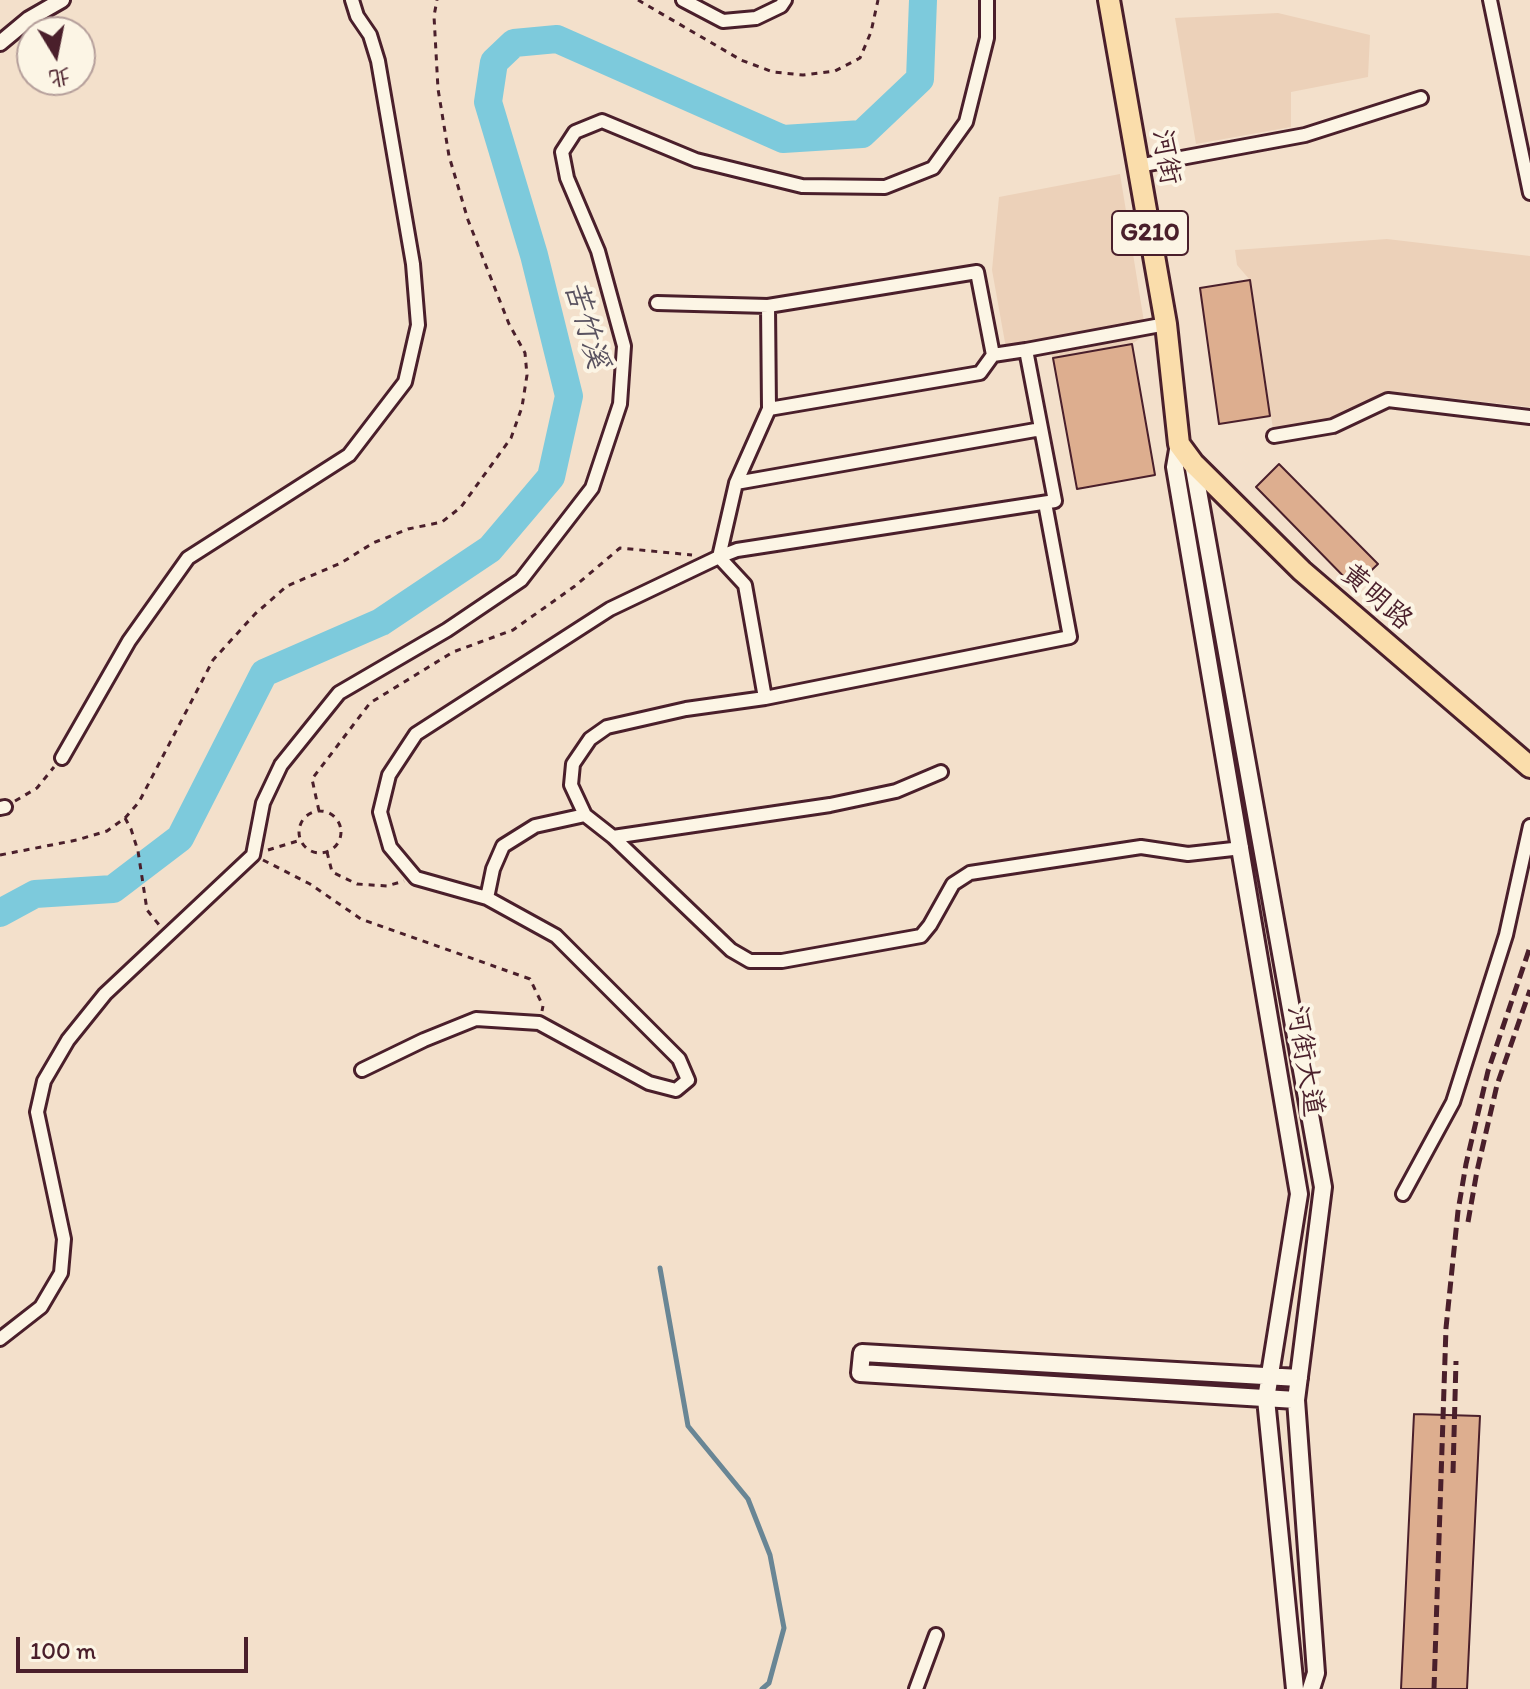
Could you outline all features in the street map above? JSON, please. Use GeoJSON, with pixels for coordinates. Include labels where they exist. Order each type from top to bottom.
{"type":"FeatureCollection","features":[{"type":"Feature","properties":{"kind":"highway","name":"河街"},"geometry":{"type":"LineString","coordinates":[[1109,0],[1166,324],[1179,444]]}},
{"type":"Feature","properties":{"kind":"highway"},"geometry":{"type":"LineString","coordinates":[[1179,444],[1193,463]]}},
{"type":"Feature","properties":{"kind":"highway","name":"黄明路"},"geometry":{"type":"LineString","coordinates":[[1193,463],[1302,571],[1530,767]]}},
{"type":"Feature","properties":{"kind":"main road","name":"河街大道"},"geometry":{"type":"LineString","coordinates":[[1179,444],[1175,467],[1299,1194],[1266,1399],[1295,1689]]}},
{"type":"Feature","properties":{"kind":"main road","name":"河街大道"},"geometry":{"type":"LineString","coordinates":[[1193,463],[1323,1187],[1296,1400],[1316,1673],[1311,1689]]}},
{"type":"Feature","properties":{"kind":"main road"},"geometry":{"type":"LineString","coordinates":[[1296,1400],[860,1373],[862,1353],[1299,1378]]}},
{"type":"Feature","properties":{"kind":"street"},"geometry":{"type":"LineString","coordinates":[[0,43],[29,19],[62,0]]}},
{"type":"Feature","properties":{"kind":"street"},"geometry":{"type":"LineString","coordinates":[[62,758],[129,641],[188,558],[349,455],[405,382],[418,325],[413,264],[378,61],[370,35],[357,16],[352,0]]}},
{"type":"Feature","properties":{"kind":"street"},"geometry":{"type":"LineString","coordinates":[[683,0],[723,21],[756,18],[781,6],[785,0]]}},
{"type":"Feature","properties":{"kind":"street"},"geometry":{"type":"LineString","coordinates":[[0,1339],[41,1307],[61,1273],[64,1239],[37,1112],[44,1081],[68,1040],[105,994],[253,855],[263,803],[281,765],[339,693],[447,630],[521,580],[592,488],[620,404],[624,346],[598,251],[567,178],[562,152],[575,132],[602,121],[696,160],[802,186],[885,187],[933,168],[966,122],[987,38],[987,0]]}},
{"type":"Feature","properties":{"kind":"street"},"geometry":{"type":"LineString","coordinates":[[1490,0],[1530,193]]}},
{"type":"Feature","properties":{"kind":"street"},"geometry":{"type":"LineString","coordinates":[[1138,166],[1305,135],[1421,98]]}},
{"type":"Feature","properties":{"kind":"street"},"geometry":{"type":"LineString","coordinates":[[657,303],[768,306],[977,272],[993,355]]}},
{"type":"Feature","properties":{"kind":"street"},"geometry":{"type":"LineString","coordinates":[[719,557],[736,483],[769,409],[768,306]]}},
{"type":"Feature","properties":{"kind":"street"},"geometry":{"type":"LineString","coordinates":[[769,409],[980,373],[993,355],[1166,324]]}},
{"type":"Feature","properties":{"kind":"street"},"geometry":{"type":"LineString","coordinates":[[362,1070],[476,1019],[539,1023],[649,1083],[676,1090],[688,1080],[679,1059],[556,936],[487,898],[416,878],[390,847],[380,812],[389,775],[416,734],[610,609],[719,557],[737,550],[1055,501],[1026,350]]}},
{"type":"Feature","properties":{"kind":"street"},"geometry":{"type":"LineString","coordinates":[[1274,436],[1333,426],[1388,400],[1530,417]]}},
{"type":"Feature","properties":{"kind":"street"},"geometry":{"type":"LineString","coordinates":[[736,483],[1041,429]]}},
{"type":"Feature","properties":{"kind":"street"},"geometry":{"type":"LineString","coordinates":[[1045,503],[1070,637],[765,698],[686,709],[607,727],[590,739],[573,764],[571,785],[585,815],[613,837],[731,950],[750,961],[782,961],[921,936],[953,884],[970,873],[1141,847],[1188,854],[1242,848]]}},
{"type":"Feature","properties":{"kind":"street"},"geometry":{"type":"LineString","coordinates":[[719,557],[745,585],[765,698]]}},
{"type":"Feature","properties":{"kind":"street"},"geometry":{"type":"LineString","coordinates":[[613,837],[830,805],[896,791],[941,772]]}},
{"type":"Feature","properties":{"kind":"street"},"geometry":{"type":"LineString","coordinates":[[487,898],[493,869],[503,846],[535,826],[585,815]]}},
{"type":"Feature","properties":{"kind":"street"},"geometry":{"type":"LineString","coordinates":[[1403,1194],[1453,1102],[1506,935],[1530,826]]}},
{"type":"Feature","properties":{"kind":"street"},"geometry":{"type":"LineString","coordinates":[[916,1689],[936,1635]]}},
{"type":"Feature","properties":{"kind":"path"},"geometry":{"type":"LineString","coordinates":[[0,855],[77,840],[107,831],[125,818],[139,802],[213,660],[255,614],[287,586],[341,563],[373,543],[408,529],[442,522],[461,507],[511,438],[522,407],[527,375],[525,353],[509,324],[468,220],[449,156],[438,89],[434,16],[437,0]]}},
{"type":"Feature","properties":{"kind":"path"},"geometry":{"type":"LineString","coordinates":[[638,0],[741,60],[773,72],[803,75],[835,71],[860,58],[871,32],[878,0]]}},
{"type":"Feature","properties":{"kind":"path"},"geometry":{"type":"LineString","coordinates":[[319,811],[312,779],[370,703],[453,652],[513,630],[575,586],[620,548],[719,557]]}},
{"type":"Feature","properties":{"kind":"path"},"geometry":{"type":"LineString","coordinates":[[2,808],[37,788],[62,758]]}},
{"type":"Feature","properties":{"kind":"path"},"geometry":{"type":"LineString","coordinates":[[319,811],[336,819],[341,831],[337,844],[327,852],[309,850],[301,840],[302,821],[319,811]]}},
{"type":"Feature","properties":{"kind":"path"},"geometry":{"type":"LineString","coordinates":[[125,818],[138,851],[147,910],[167,936]]}},
{"type":"Feature","properties":{"kind":"path"},"geometry":{"type":"LineString","coordinates":[[253,855],[301,840]]}},
{"type":"Feature","properties":{"kind":"path"},"geometry":{"type":"LineString","coordinates":[[327,852],[332,872],[357,884],[387,886],[416,878]]}},
{"type":"Feature","properties":{"kind":"path"},"geometry":{"type":"LineString","coordinates":[[253,855],[310,884],[361,919],[530,979],[543,1006],[539,1023]]}},
{"type":"Feature","properties":{"kind":"shaded area"},"geometry":{"type":"Polygon","coordinates":[[[1278,13],[1370,35],[1368,77],[1291,92],[1291,127],[1196,144],[1175,18],[1278,13]]]}},
{"type":"Feature","properties":{"kind":"shaded area"},"geometry":{"type":"Polygon","coordinates":[[[1120,174],[1146,334],[1132,344],[1155,475],[1077,489],[1049,341],[1006,348],[992,270],[999,197],[1120,174]]]}},
{"type":"Feature","properties":{"kind":"shaded area"},"geometry":{"type":"Polygon","coordinates":[[[1387,239],[1530,256],[1530,407],[1389,391],[1331,422],[1273,429],[1250,280],[1237,265],[1235,250],[1387,239]]]}},
{"type":"Feature","properties":{"kind":"building"},"geometry":{"type":"Polygon","coordinates":[[[1250,280],[1270,416],[1219,424],[1200,288],[1250,280]]]}},
{"type":"Feature","properties":{"kind":"building"},"geometry":{"type":"Polygon","coordinates":[[[1132,344],[1155,475],[1077,489],[1053,358],[1132,344]]]}},
{"type":"Feature","properties":{"kind":"building"},"geometry":{"type":"Polygon","coordinates":[[[1279,464],[1378,564],[1354,587],[1256,487],[1279,464]]]}},
{"type":"Feature","properties":{"kind":"building"},"geometry":{"type":"Polygon","coordinates":[[[1414,1414],[1480,1416],[1467,1689],[1401,1689],[1414,1414]]]}},
{"type":"Feature","properties":{"kind":"waterway","name":"苦竹溪"},"geometry":{"type":"LineString","coordinates":[[0,913],[35,894],[113,889],[180,838],[264,673],[381,622],[490,549],[551,477],[569,396],[534,255],[488,102],[494,62],[514,43],[557,39],[783,139],[862,134],[920,79],[923,0]]}},
{"type":"Feature","properties":{"kind":"waterway"},"geometry":{"type":"LineString","coordinates":[[660,1268],[688,1426],[748,1499],[770,1555],[784,1628],[769,1683],[762,1689]]}},
{"type":"Feature","properties":{"kind":"railway"},"geometry":{"type":"LineString","coordinates":[[1434,1689],[1446,1328],[1458,1211],[1488,1071],[1530,947]]}},
{"type":"Feature","properties":{"kind":"railway"},"geometry":{"type":"LineString","coordinates":[[1468,1222],[1497,1085],[1530,990]]}},
{"type":"Feature","properties":{"kind":"railway"},"geometry":{"type":"LineString","coordinates":[[1453,1473],[1456,1361]]}}]}
